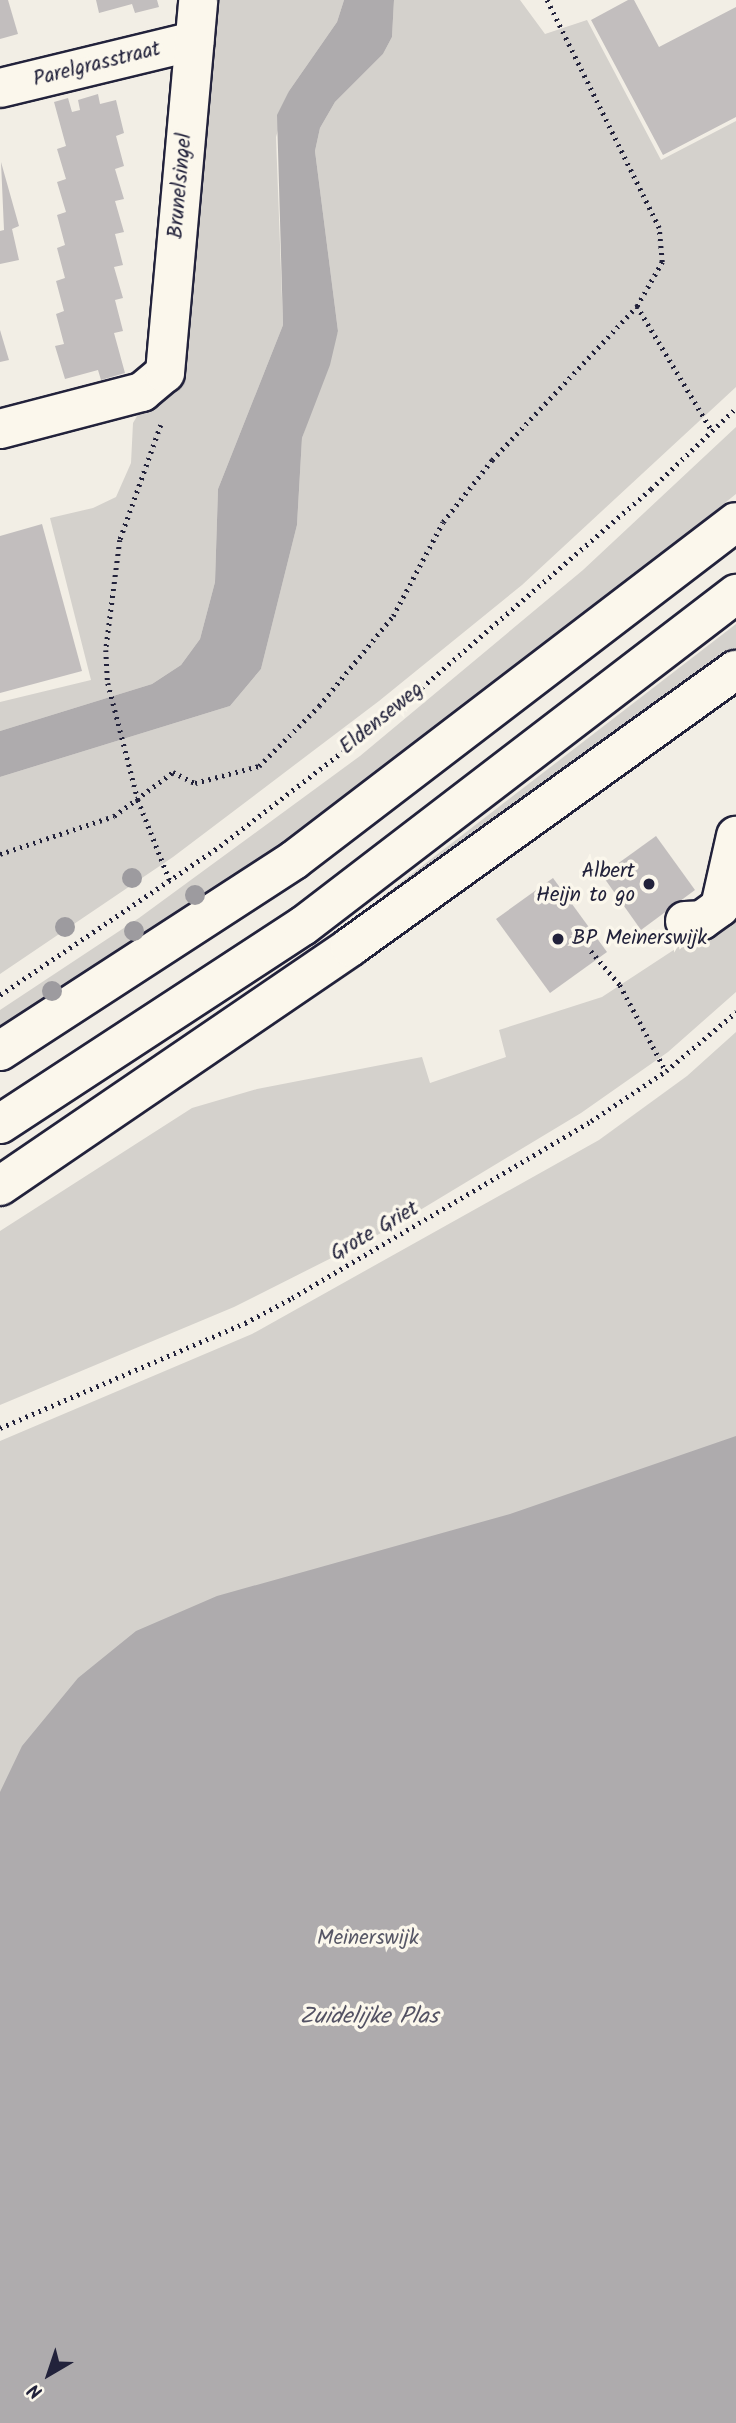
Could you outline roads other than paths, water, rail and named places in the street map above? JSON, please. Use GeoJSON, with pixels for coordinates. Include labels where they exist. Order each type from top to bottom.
{"type":"FeatureCollection","features":[{"type":"Feature","properties":{"kind":"main road","name":"Brunelsingel"},"geometry":{"type":"LineString","coordinates":[[0,429],[142,392],[165,373],[198,0]]}},
{"type":"Feature","properties":{"kind":"main road","name":"Parelgrasstraat"},"geometry":{"type":"LineString","coordinates":[[0,88],[194,41]]}},
{"type":"Feature","properties":{"kind":"main road"},"geometry":{"type":"LineString","coordinates":[[0,1051],[294,860],[736,522]]}},
{"type":"Feature","properties":{"kind":"main road"},"geometry":{"type":"LineString","coordinates":[[0,1124],[303,926],[736,594]]}},
{"type":"Feature","properties":{"kind":"main road"},"geometry":{"type":"LineString","coordinates":[[0,1186],[350,947],[736,670]]}},
{"type":"Feature","properties":{"kind":"main road"},"geometry":{"type":"LineString","coordinates":[[685,921],[702,920],[719,907],[736,836]]}},
{"type":"Feature","properties":{"kind":"water"},"geometry":{"type":"Polygon","coordinates":[[[344,0],[394,0],[392,37],[383,54],[335,102],[320,128],[315,151],[338,331],[330,365],[302,438],[297,525],[261,669],[230,706],[0,777],[0,731],[152,684],[181,665],[200,639],[215,582],[218,489],[283,325],[277,115],[289,91],[337,22],[344,0]]]}},
{"type":"Feature","properties":{"kind":"water","name":"Zuidelijke Plas"},"geometry":{"type":"Polygon","coordinates":[[[736,1436],[736,2423],[0,2423],[0,1792],[22,1746],[78,1678],[136,1631],[217,1596],[510,1514],[736,1436]]]}},
{"type":"Feature","properties":{"kind":"place","name":"Albert Heijn to go"},"geometry":{"type":"Point","coordinates":[649,884]}},
{"type":"Feature","properties":{"kind":"place","name":"BP Meinerswijk"},"geometry":{"type":"Point","coordinates":[558,939]}},
{"type":"Feature","properties":{"kind":"park label","name":"Meinerswijk"},"geometry":{"type":"Point","coordinates":[368,1939]}}]}
